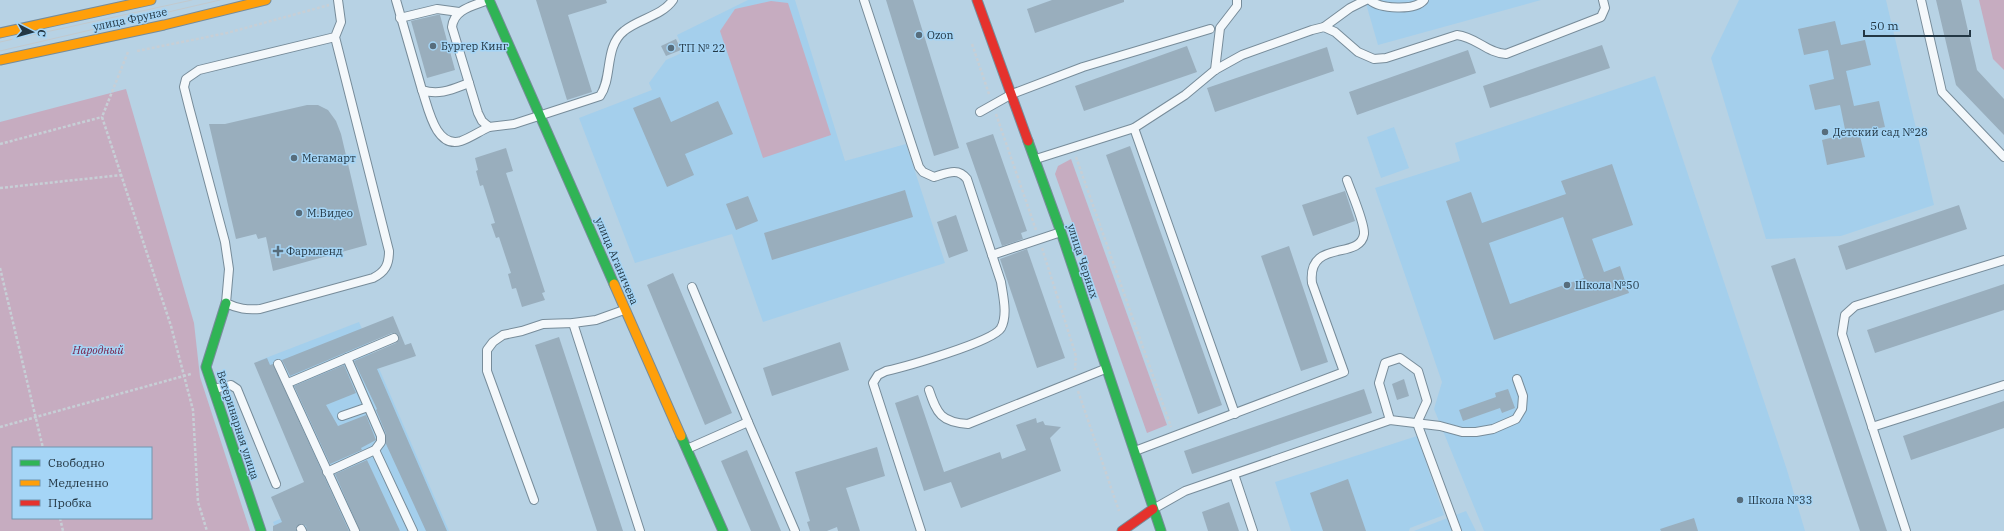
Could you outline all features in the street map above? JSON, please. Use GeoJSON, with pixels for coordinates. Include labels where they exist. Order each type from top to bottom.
{"type":"FeatureCollection","features":[{"type":"Feature","properties":{"kind":"street","name":"улица Фрунзе"},"geometry":{"type":"LineString","coordinates":[[0,60],[164,25],[266,0]]}},
{"type":"Feature","properties":{"kind":"street","name":"улица Аганичева"},"geometry":{"type":"LineString","coordinates":[[489,0],[723,531]]}},
{"type":"Feature","properties":{"kind":"street","name":"улица Черных"},"geometry":{"type":"LineString","coordinates":[[977,0],[1036,159],[1161,531]]}},
{"type":"Feature","properties":{"kind":"street","name":"улица Фрунзе"},"geometry":{"type":"LineString","coordinates":[[0,33],[146,1]]}},
{"type":"Feature","properties":{"kind":"street","name":"Ветеринарная улица"},"geometry":{"type":"LineString","coordinates":[[226,303],[206,367],[261,531]]}},
{"type":"Feature","properties":{"kind":"street"},"geometry":{"type":"LineString","coordinates":[[1124,530],[1153,509]]}},
{"type":"Feature","properties":{"kind":"lane"},"geometry":{"type":"LineString","coordinates":[[335,38],[199,70],[186,79],[184,87],[225,242],[229,269],[226,303],[235,307],[248,310],[260,309],[373,278],[386,269],[389,260],[389,252],[335,38],[341,22],[338,0]]}},
{"type":"Feature","properties":{"kind":"lane"},"geometry":{"type":"LineString","coordinates":[[396,0],[400,18],[436,131],[444,138],[451,141],[460,141],[488,127],[514,124],[600,96],[605,83],[608,62],[614,44],[624,31],[649,18],[673,0]]}},
{"type":"Feature","properties":{"kind":"lane"},"geometry":{"type":"LineString","coordinates":[[400,18],[437,9],[459,12],[489,0]]}},
{"type":"Feature","properties":{"kind":"lane"},"geometry":{"type":"LineString","coordinates":[[864,0],[919,167],[923,172],[934,177],[952,171],[964,175],[968,179],[1001,282],[1004,299],[1004,321],[1000,329],[993,335],[942,354],[886,371],[878,375],[873,383],[921,531]]}},
{"type":"Feature","properties":{"kind":"lane"},"geometry":{"type":"LineString","coordinates":[[1215,70],[1220,28],[1237,6],[1237,0]]}},
{"type":"Feature","properties":{"kind":"lane"},"geometry":{"type":"LineString","coordinates":[[1036,159],[1073,149],[1134,128],[1185,95],[1215,70],[1242,55],[1324,27],[1350,8],[1366,0]]}},
{"type":"Feature","properties":{"kind":"lane"},"geometry":{"type":"LineString","coordinates":[[1370,0],[1375,4],[1382,6],[1406,7],[1417,6],[1424,0]]}},
{"type":"Feature","properties":{"kind":"lane"},"geometry":{"type":"LineString","coordinates":[[1324,27],[1335,32],[1358,52],[1374,59],[1386,58],[1457,35],[1467,36],[1476,40],[1495,53],[1506,54],[1600,17],[1605,8],[1603,0]]}},
{"type":"Feature","properties":{"kind":"lane"},"geometry":{"type":"LineString","coordinates":[[1921,0],[1942,92],[2004,157]]}},
{"type":"Feature","properties":{"kind":"lane"},"geometry":{"type":"LineString","coordinates":[[459,12],[453,20],[452,27],[478,113],[482,121],[488,127]]}},
{"type":"Feature","properties":{"kind":"lane"},"geometry":{"type":"LineString","coordinates":[[980,112],[1012,94],[1084,67],[1210,29]]}},
{"type":"Feature","properties":{"kind":"lane"},"geometry":{"type":"LineString","coordinates":[[422,90],[431,93],[443,92],[469,83]]}},
{"type":"Feature","properties":{"kind":"lane"},"geometry":{"type":"LineString","coordinates":[[1134,128],[1235,414]]}},
{"type":"Feature","properties":{"kind":"lane"},"geometry":{"type":"LineString","coordinates":[[1134,452],[1344,372],[1312,283],[1311,274],[1315,261],[1321,256],[1357,244],[1362,237],[1364,228],[1347,180]]}},
{"type":"Feature","properties":{"kind":"lane"},"geometry":{"type":"LineString","coordinates":[[992,255],[1061,232]]}},
{"type":"Feature","properties":{"kind":"lane"},"geometry":{"type":"LineString","coordinates":[[1906,531],[1842,334],[1845,315],[1855,306],[2004,260]]}},
{"type":"Feature","properties":{"kind":"lane"},"geometry":{"type":"LineString","coordinates":[[692,287],[795,531]]}},
{"type":"Feature","properties":{"kind":"lane"},"geometry":{"type":"LineString","coordinates":[[534,500],[487,371],[487,350],[493,342],[503,334],[522,331],[543,324],[573,323],[596,320],[625,310]]}},
{"type":"Feature","properties":{"kind":"lane"},"geometry":{"type":"LineString","coordinates":[[573,323],[640,531]]}},
{"type":"Feature","properties":{"kind":"lane"},"geometry":{"type":"LineString","coordinates":[[288,383],[394,338]]}},
{"type":"Feature","properties":{"kind":"lane"},"geometry":{"type":"LineString","coordinates":[[327,472],[375,450],[380,445],[381,439],[347,358]]}},
{"type":"Feature","properties":{"kind":"lane"},"geometry":{"type":"LineString","coordinates":[[1390,420],[1379,383],[1385,363],[1400,358],[1418,371],[1427,401],[1417,423],[1457,531]]}},
{"type":"Feature","properties":{"kind":"lane"},"geometry":{"type":"LineString","coordinates":[[278,364],[355,531]]}},
{"type":"Feature","properties":{"kind":"lane"},"geometry":{"type":"LineString","coordinates":[[928,390],[940,415],[945,420],[968,424],[1106,369]]}},
{"type":"Feature","properties":{"kind":"lane"},"geometry":{"type":"LineString","coordinates":[[1153,509],[1185,491],[1390,420],[1440,426],[1462,432],[1476,432],[1493,429],[1516,418],[1522,408],[1523,396],[1517,379]]}},
{"type":"Feature","properties":{"kind":"lane"},"geometry":{"type":"LineString","coordinates":[[213,389],[231,385],[237,389],[276,484]]}},
{"type":"Feature","properties":{"kind":"lane"},"geometry":{"type":"LineString","coordinates":[[1872,427],[2004,385]]}},
{"type":"Feature","properties":{"kind":"lane"},"geometry":{"type":"LineString","coordinates":[[342,416],[368,407]]}},
{"type":"Feature","properties":{"kind":"lane"},"geometry":{"type":"LineString","coordinates":[[686,449],[748,422]]}},
{"type":"Feature","properties":{"kind":"lane"},"geometry":{"type":"LineString","coordinates":[[375,450],[413,531]]}},
{"type":"Feature","properties":{"kind":"lane"},"geometry":{"type":"LineString","coordinates":[[1234,474],[1253,531]]}},
{"type":"Feature","properties":{"kind":"path"},"geometry":{"type":"LineString","coordinates":[[970,37],[1039,239],[1076,356],[1075,381],[1124,530]]}},
{"type":"Feature","properties":{"kind":"path"},"geometry":{"type":"LineString","coordinates":[[128,52],[102,117],[171,326],[193,410],[198,502],[207,531]]}},
{"type":"Feature","properties":{"kind":"path"},"geometry":{"type":"LineString","coordinates":[[0,144],[102,117]]}},
{"type":"Feature","properties":{"kind":"path"},"geometry":{"type":"LineString","coordinates":[[1073,149],[1175,437]]}},
{"type":"Feature","properties":{"kind":"path"},"geometry":{"type":"LineString","coordinates":[[0,188],[122,175]]}},
{"type":"Feature","properties":{"kind":"path"},"geometry":{"type":"LineString","coordinates":[[0,268],[43,447]]}},
{"type":"Feature","properties":{"kind":"path"},"geometry":{"type":"LineString","coordinates":[[0,427],[184,377]]}},
{"type":"Feature","properties":{"kind":"path"},"geometry":{"type":"LineString","coordinates":[[60,519],[63,531]]}},
{"type":"Feature","properties":{"kind":"shaded area"},"geometry":{"type":"Polygon","coordinates":[[[748,0],[795,0],[845,161],[906,144],[945,263],[763,322],[732,234],[635,263],[579,118],[652,90],[649,83],[666,60],[684,52],[677,35],[748,0]]]}},
{"type":"Feature","properties":{"kind":"shaded area"},"geometry":{"type":"Polygon","coordinates":[[[1365,0],[1541,0],[1378,45],[1365,0]]]}},
{"type":"Feature","properties":{"kind":"shaded area","name":"Детский сад №28"},"geometry":{"type":"Polygon","coordinates":[[[1739,0],[1886,0],[1934,205],[1841,236],[1766,239],[1711,58],[1739,0]]]}},
{"type":"Feature","properties":{"kind":"shaded area","name":"Школа №50"},"geometry":{"type":"Polygon","coordinates":[[[1655,76],[1787,470],[1805,531],[1484,531],[1434,409],[1442,382],[1375,188],[1460,161],[1455,143],[1655,76]]]}},
{"type":"Feature","properties":{"kind":"shaded area"},"geometry":{"type":"Polygon","coordinates":[[[1394,127],[1409,168],[1381,178],[1367,137],[1394,127]]]}},
{"type":"Feature","properties":{"kind":"shaded area"},"geometry":{"type":"Polygon","coordinates":[[[359,322],[449,531],[277,531],[273,522],[318,502],[258,361],[359,322]]]}},
{"type":"Feature","properties":{"kind":"shaded area"},"geometry":{"type":"Polygon","coordinates":[[[1417,436],[1444,515],[1410,528],[1409,531],[1291,531],[1275,482],[1417,436]]]}},
{"type":"Feature","properties":{"kind":"shaded area"},"geometry":{"type":"Polygon","coordinates":[[[1466,511],[1476,531],[1414,531],[1445,519],[1466,511]]]}},
{"type":"Feature","properties":{"kind":"green space"},"geometry":{"type":"Polygon","coordinates":[[[1979,0],[2004,0],[2004,70],[1993,59],[1979,0]]]}},
{"type":"Feature","properties":{"kind":"green space"},"geometry":{"type":"Polygon","coordinates":[[[771,1],[788,3],[831,135],[763,158],[720,31],[735,9],[771,1]]]}},
{"type":"Feature","properties":{"kind":"green space","name":"Народный"},"geometry":{"type":"Polygon","coordinates":[[[126,89],[194,323],[200,377],[250,531],[0,531],[0,122],[126,89]]]}},
{"type":"Feature","properties":{"kind":"green space"},"geometry":{"type":"Polygon","coordinates":[[[1071,159],[1167,425],[1147,433],[1055,174],[1058,166],[1071,159]]]}},
{"type":"Feature","properties":{"kind":"building"},"geometry":{"type":"Polygon","coordinates":[[[536,0],[606,0],[607,3],[568,15],[592,92],[567,100],[536,0]]]}},
{"type":"Feature","properties":{"kind":"building"},"geometry":{"type":"Polygon","coordinates":[[[886,0],[913,0],[959,148],[934,156],[886,0]]]}},
{"type":"Feature","properties":{"kind":"building"},"geometry":{"type":"Polygon","coordinates":[[[1052,0],[1124,0],[1124,2],[1035,33],[1027,9],[1052,0]]]}},
{"type":"Feature","properties":{"kind":"building"},"geometry":{"type":"Polygon","coordinates":[[[1936,0],[1961,0],[1977,70],[2004,99],[2004,135],[1956,85],[1936,0]]]}},
{"type":"Feature","properties":{"kind":"building","name":"Бургер Кинг"},"geometry":{"type":"Polygon","coordinates":[[[440,15],[455,70],[427,78],[411,21],[440,15]]]}},
{"type":"Feature","properties":{"kind":"building"},"geometry":{"type":"Polygon","coordinates":[[[1835,21],[1841,45],[1865,40],[1871,65],[1846,71],[1854,106],[1879,101],[1885,127],[1859,132],[1865,157],[1827,165],[1822,140],[1846,134],[1840,105],[1815,110],[1809,85],[1834,79],[1828,50],[1804,55],[1798,29],[1835,21]]]}},
{"type":"Feature","properties":{"kind":"building","name":"ТП № 22"},"geometry":{"type":"Polygon","coordinates":[[[676,39],[681,50],[666,56],[661,46],[676,39]]]}},
{"type":"Feature","properties":{"kind":"building"},"geometry":{"type":"Polygon","coordinates":[[[1602,45],[1610,68],[1490,108],[1483,86],[1602,45]]]}},
{"type":"Feature","properties":{"kind":"building"},"geometry":{"type":"Polygon","coordinates":[[[1187,46],[1197,72],[1084,111],[1075,86],[1187,46]]]}},
{"type":"Feature","properties":{"kind":"building"},"geometry":{"type":"Polygon","coordinates":[[[1327,47],[1334,71],[1215,112],[1207,88],[1327,47]]]}},
{"type":"Feature","properties":{"kind":"building"},"geometry":{"type":"Polygon","coordinates":[[[1468,50],[1476,73],[1357,115],[1349,92],[1468,50]]]}},
{"type":"Feature","properties":{"kind":"building"},"geometry":{"type":"Polygon","coordinates":[[[660,97],[671,122],[718,101],[733,134],[685,154],[694,175],[667,187],[633,108],[660,97]]]}},
{"type":"Feature","properties":{"kind":"building"},"geometry":{"type":"Polygon","coordinates":[[[307,105],[318,105],[328,110],[336,121],[341,134],[367,245],[273,271],[266,237],[258,239],[256,234],[236,239],[209,124],[225,124],[307,105]]]}},
{"type":"Feature","properties":{"kind":"building"},"geometry":{"type":"Polygon","coordinates":[[[993,134],[1027,231],[1021,233],[1023,239],[1002,246],[966,143],[993,134]]]}},
{"type":"Feature","properties":{"kind":"building"},"geometry":{"type":"Polygon","coordinates":[[[1130,146],[1222,405],[1198,414],[1106,155],[1130,146]]]}},
{"type":"Feature","properties":{"kind":"building"},"geometry":{"type":"Polygon","coordinates":[[[506,148],[513,171],[506,173],[545,292],[542,293],[545,300],[522,307],[516,288],[512,289],[508,274],[511,273],[499,237],[496,238],[491,224],[495,223],[483,185],[480,186],[476,171],[478,170],[475,158],[506,148]]]}},
{"type":"Feature","properties":{"kind":"building"},"geometry":{"type":"Polygon","coordinates":[[[1612,164],[1633,225],[1592,239],[1604,272],[1620,266],[1629,293],[1494,340],[1446,201],[1471,192],[1482,223],[1566,194],[1561,181],[1612,164]],[[1563,217],[1489,243],[1510,304],[1584,278],[1563,217]]]}},
{"type":"Feature","properties":{"kind":"building"},"geometry":{"type":"Polygon","coordinates":[[[905,190],[913,217],[772,260],[764,233],[905,190]]]}},
{"type":"Feature","properties":{"kind":"building"},"geometry":{"type":"Polygon","coordinates":[[[1345,191],[1355,221],[1313,236],[1302,205],[1345,191]]]}},
{"type":"Feature","properties":{"kind":"building"},"geometry":{"type":"Polygon","coordinates":[[[748,196],[758,221],[736,230],[726,204],[748,196]]]}},
{"type":"Feature","properties":{"kind":"building"},"geometry":{"type":"Polygon","coordinates":[[[1959,205],[1967,229],[1846,270],[1838,246],[1959,205]]]}},
{"type":"Feature","properties":{"kind":"building"},"geometry":{"type":"Polygon","coordinates":[[[956,215],[968,251],[949,258],[937,222],[956,215]]]}},
{"type":"Feature","properties":{"kind":"building"},"geometry":{"type":"Polygon","coordinates":[[[1289,246],[1328,362],[1301,371],[1261,256],[1289,246]]]}},
{"type":"Feature","properties":{"kind":"building"},"geometry":{"type":"Polygon","coordinates":[[[1027,249],[1065,358],[1037,368],[1000,259],[1027,249]]]}},
{"type":"Feature","properties":{"kind":"building"},"geometry":{"type":"Polygon","coordinates":[[[1795,258],[1887,531],[1860,531],[1771,266],[1795,258]]]}},
{"type":"Feature","properties":{"kind":"building"},"geometry":{"type":"Polygon","coordinates":[[[673,273],[732,413],[705,425],[647,285],[673,273]]]}},
{"type":"Feature","properties":{"kind":"building"},"geometry":{"type":"Polygon","coordinates":[[[2004,284],[2004,310],[1875,353],[1867,330],[2004,284]]]}},
{"type":"Feature","properties":{"kind":"building"},"geometry":{"type":"Polygon","coordinates":[[[393,316],[405,345],[411,343],[416,356],[377,369],[447,531],[426,531],[386,444],[386,434],[376,410],[377,409],[354,361],[396,343],[399,338],[398,334],[392,333],[290,376],[282,360],[393,316]]]}},
{"type":"Feature","properties":{"kind":"building"},"geometry":{"type":"Polygon","coordinates":[[[559,337],[623,531],[597,531],[535,345],[559,337]]]}},
{"type":"Feature","properties":{"kind":"building"},"geometry":{"type":"Polygon","coordinates":[[[840,342],[849,370],[772,396],[763,368],[840,342]]]}},
{"type":"Feature","properties":{"kind":"building"},"geometry":{"type":"Polygon","coordinates":[[[267,358],[270,365],[273,364],[349,531],[307,531],[306,526],[301,524],[297,526],[296,531],[273,531],[273,526],[282,522],[271,497],[304,482],[254,363],[267,358]]]}},
{"type":"Feature","properties":{"kind":"building"},"geometry":{"type":"Polygon","coordinates":[[[344,365],[356,393],[326,405],[338,426],[366,415],[376,440],[361,448],[362,450],[330,464],[294,386],[344,365]]]}},
{"type":"Feature","properties":{"kind":"building"},"geometry":{"type":"Polygon","coordinates":[[[1404,379],[1409,396],[1397,400],[1392,384],[1404,379]]]}},
{"type":"Feature","properties":{"kind":"building"},"geometry":{"type":"Polygon","coordinates":[[[1364,389],[1372,413],[1192,474],[1184,451],[1364,389]]]}},
{"type":"Feature","properties":{"kind":"building"},"geometry":{"type":"Polygon","coordinates":[[[1508,389],[1515,408],[1502,413],[1500,408],[1463,421],[1459,410],[1496,397],[1495,393],[1508,389]]]}},
{"type":"Feature","properties":{"kind":"building"},"geometry":{"type":"Polygon","coordinates":[[[918,395],[944,472],[1000,452],[1002,459],[1026,450],[1016,425],[1036,418],[1037,423],[1043,421],[1045,425],[1061,427],[1050,438],[1061,471],[961,508],[951,482],[924,491],[895,403],[918,395]]]}},
{"type":"Feature","properties":{"kind":"building"},"geometry":{"type":"Polygon","coordinates":[[[2004,401],[2004,428],[1911,460],[1903,436],[2004,401]]]}},
{"type":"Feature","properties":{"kind":"building"},"geometry":{"type":"Polygon","coordinates":[[[877,447],[885,476],[846,488],[860,531],[838,531],[837,527],[827,531],[810,531],[807,522],[810,521],[795,472],[877,447]]]}},
{"type":"Feature","properties":{"kind":"building"},"geometry":{"type":"Polygon","coordinates":[[[747,450],[781,531],[751,531],[721,461],[747,450]]]}},
{"type":"Feature","properties":{"kind":"building"},"geometry":{"type":"Polygon","coordinates":[[[367,460],[400,531],[360,531],[335,474],[367,460]]]}},
{"type":"Feature","properties":{"kind":"building"},"geometry":{"type":"Polygon","coordinates":[[[1348,479],[1366,531],[1323,531],[1310,493],[1348,479]]]}},
{"type":"Feature","properties":{"kind":"building"},"geometry":{"type":"Polygon","coordinates":[[[1229,502],[1239,531],[1208,531],[1202,512],[1229,502]]]}},
{"type":"Feature","properties":{"kind":"building"},"geometry":{"type":"Polygon","coordinates":[[[1694,518],[1698,531],[1661,531],[1660,529],[1694,518]]]}},
{"type":"Feature","properties":{"kind":"tram line"},"geometry":{"type":"LineString","coordinates":[[0,42],[192,0]]}},
{"type":"Feature","properties":{"kind":"tram line"},"geometry":{"type":"LineString","coordinates":[[0,51],[220,0]]}},
{"type":"Feature","properties":{"kind":"traffic: fast"},"geometry":{"type":"LineString","coordinates":[[489,0],[614,284]]}},
{"type":"Feature","properties":{"kind":"traffic: fast"},"geometry":{"type":"LineString","coordinates":[[1028,141],[1061,232],[1161,531]]}},
{"type":"Feature","properties":{"kind":"traffic: fast"},"geometry":{"type":"LineString","coordinates":[[226,303],[206,367],[261,531]]}},
{"type":"Feature","properties":{"kind":"traffic: fast"},"geometry":{"type":"LineString","coordinates":[[681,436],[723,531]]}},
{"type":"Feature","properties":{"kind":"traffic: slow"},"geometry":{"type":"LineString","coordinates":[[0,33],[151,0]]}},
{"type":"Feature","properties":{"kind":"traffic: slow"},"geometry":{"type":"LineString","coordinates":[[0,60],[164,25],[266,0]]}},
{"type":"Feature","properties":{"kind":"traffic: slow"},"geometry":{"type":"LineString","coordinates":[[614,284],[681,436]]}},
{"type":"Feature","properties":{"kind":"traffic: jam"},"geometry":{"type":"LineString","coordinates":[[977,0],[1028,141]]}},
{"type":"Feature","properties":{"kind":"traffic: jam"},"geometry":{"type":"LineString","coordinates":[[1122,531],[1153,509]]}},
{"type":"Feature","properties":{"kind":"place","name":"Ozon"},"geometry":{"type":"Point","coordinates":[919,35]}},
{"type":"Feature","properties":{"kind":"place","name":"Бургер Кинг"},"geometry":{"type":"Point","coordinates":[433,46]}},
{"type":"Feature","properties":{"kind":"place","name":"ТП № 22"},"geometry":{"type":"Point","coordinates":[671,48]}},
{"type":"Feature","properties":{"kind":"place","name":"Детский сад №28"},"geometry":{"type":"Point","coordinates":[1825,132]}},
{"type":"Feature","properties":{"kind":"place","name":"Мегамарт"},"geometry":{"type":"Point","coordinates":[294,158]}},
{"type":"Feature","properties":{"kind":"place","name":"М.Видео"},"geometry":{"type":"Point","coordinates":[299,213]}},
{"type":"Feature","properties":{"kind":"place","name":"Фармленд"},"geometry":{"type":"Point","coordinates":[278,251]}},
{"type":"Feature","properties":{"kind":"place","name":"Школа №50"},"geometry":{"type":"Point","coordinates":[1567,285]}},
{"type":"Feature","properties":{"kind":"place","name":"Школа №33"},"geometry":{"type":"Point","coordinates":[1740,500]}}]}
